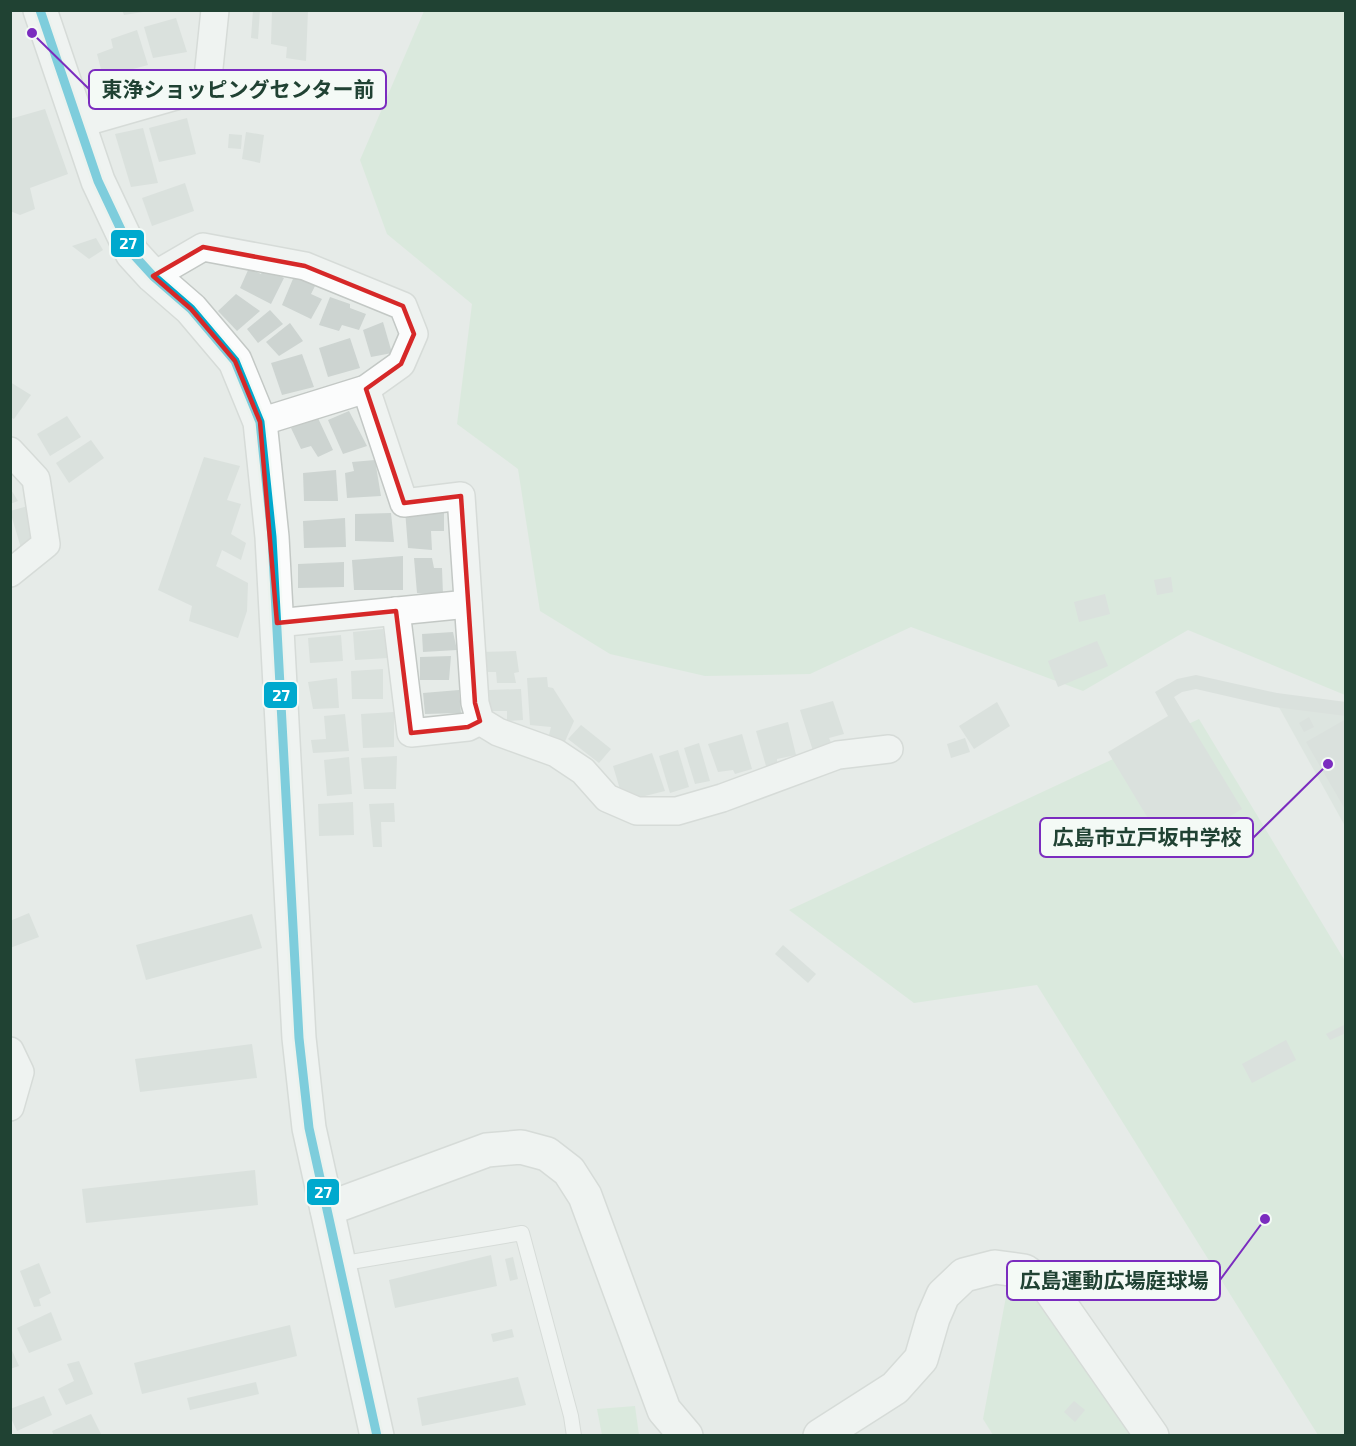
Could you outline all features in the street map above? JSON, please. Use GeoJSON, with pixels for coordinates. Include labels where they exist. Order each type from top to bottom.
{"type":"FeatureCollection","features":[{"type":"Feature","properties":{"kind":"street"},"geometry":{"type":"LineString","coordinates":[[40,10],[98,181],[132,253],[153,276],[192,309],[235,361],[260,422],[272,537],[299,1038],[309,1128],[377,1436]]}},
{"type":"Feature","properties":{"kind":"street"},"geometry":{"type":"LineString","coordinates":[[78,124],[207,87],[215,10]]}},
{"type":"Feature","properties":{"kind":"street"},"geometry":{"type":"LineString","coordinates":[[153,276],[203,247],[305,266],[403,306],[414,334],[401,364],[366,389],[260,422]]}},
{"type":"Feature","properties":{"kind":"street"},"geometry":{"type":"LineString","coordinates":[[366,389],[404,503],[461,496],[475,703],[480,721],[498,732],[556,753],[583,771],[607,798],[637,812],[678,811],[722,798],[838,755],[889,749]]}},
{"type":"Feature","properties":{"kind":"street"},"geometry":{"type":"LineString","coordinates":[[10,451],[36,479],[46,544],[10,573]]}},
{"type":"Feature","properties":{"kind":"street"},"geometry":{"type":"LineString","coordinates":[[277,623],[468,604]]}},
{"type":"Feature","properties":{"kind":"street"},"geometry":{"type":"LineString","coordinates":[[396,611],[411,733],[468,728],[480,721]]}},
{"type":"Feature","properties":{"kind":"street"},"geometry":{"type":"LineString","coordinates":[[10,1051],[20,1072],[10,1107]]}},
{"type":"Feature","properties":{"kind":"street"},"geometry":{"type":"LineString","coordinates":[[327,1209],[487,1150],[521,1147],[547,1154],[569,1171],[585,1197],[664,1410],[686,1436]]}},
{"type":"Feature","properties":{"kind":"street"},"geometry":{"type":"LineString","coordinates":[[820,1436],[895,1388],[921,1359],[933,1318],[943,1295],[964,1275],[995,1267],[1023,1271],[1049,1288],[1152,1436]]}},
{"type":"Feature","properties":{"kind":"lane"},"geometry":{"type":"LineString","coordinates":[[339,1264],[522,1233],[571,1416],[574,1436]]}},
{"type":"Feature","properties":{"kind":"highlighted area"},"geometry":{"type":"Polygon","coordinates":[[[203,247],[305,266],[403,306],[414,334],[401,364],[366,389],[404,503],[461,496],[475,703],[480,721],[468,727],[411,733],[396,611],[277,623],[260,422],[235,361],[191,309],[153,276],[203,247]]]}},
{"type":"Feature","properties":{"kind":"shaded area"},"geometry":{"type":"Polygon","coordinates":[[[1275,700],[1345,702],[1345,826],[1275,700]]]}},
{"type":"Feature","properties":{"kind":"green space"},"geometry":{"type":"Polygon","coordinates":[[[424,11],[1345,11],[1345,695],[1188,630],[1083,691],[911,627],[810,674],[705,676],[610,654],[540,611],[518,469],[457,424],[472,304],[387,234],[360,160],[424,11]]]}},
{"type":"Feature","properties":{"kind":"green space"},"geometry":{"type":"Polygon","coordinates":[[[1199,719],[1345,961],[1345,1435],[1318,1435],[1037,985],[914,1003],[789,910],[1199,719]]]}},
{"type":"Feature","properties":{"kind":"green space"},"geometry":{"type":"Polygon","coordinates":[[[1019,1284],[1040,1297],[1132,1435],[993,1435],[983,1419],[1008,1286],[1019,1284]]]}},
{"type":"Feature","properties":{"kind":"green space"},"geometry":{"type":"Polygon","coordinates":[[[635,1406],[639,1435],[602,1435],[597,1409],[635,1406]]]}},
{"type":"Feature","properties":{"kind":"building"},"geometry":{"type":"Polygon","coordinates":[[[122,10],[143,10],[143,12],[124,15],[122,10]]]}},
{"type":"Feature","properties":{"kind":"building"},"geometry":{"type":"Polygon","coordinates":[[[253,10],[260,10],[258,39],[251,38],[253,10]]]}},
{"type":"Feature","properties":{"kind":"building"},"geometry":{"type":"Polygon","coordinates":[[[272,10],[308,10],[306,61],[286,58],[287,47],[271,44],[272,10]]]}},
{"type":"Feature","properties":{"kind":"building"},"geometry":{"type":"Polygon","coordinates":[[[176,18],[187,52],[153,58],[144,27],[176,18]]]}},
{"type":"Feature","properties":{"kind":"building"},"geometry":{"type":"Polygon","coordinates":[[[137,30],[148,65],[103,77],[97,54],[113,48],[111,39],[137,30]]]}},
{"type":"Feature","properties":{"kind":"building"},"geometry":{"type":"Polygon","coordinates":[[[45,109],[68,174],[30,188],[35,209],[20,215],[10,211],[10,119],[45,109]]]}},
{"type":"Feature","properties":{"kind":"building"},"geometry":{"type":"Polygon","coordinates":[[[187,118],[196,154],[159,162],[149,128],[187,118]]]}},
{"type":"Feature","properties":{"kind":"building"},"geometry":{"type":"Polygon","coordinates":[[[143,128],[158,183],[131,187],[115,134],[143,128]]]}},
{"type":"Feature","properties":{"kind":"building"},"geometry":{"type":"Polygon","coordinates":[[[246,132],[264,135],[260,163],[242,159],[246,132]]]}},
{"type":"Feature","properties":{"kind":"building"},"geometry":{"type":"Polygon","coordinates":[[[229,134],[242,135],[241,149],[228,148],[229,134]]]}},
{"type":"Feature","properties":{"kind":"building"},"geometry":{"type":"Polygon","coordinates":[[[185,183],[194,211],[152,226],[142,198],[185,183]]]}},
{"type":"Feature","properties":{"kind":"building"},"geometry":{"type":"Polygon","coordinates":[[[96,238],[103,250],[89,259],[72,246],[96,238]]]}},
{"type":"Feature","properties":{"kind":"building"},"geometry":{"type":"Polygon","coordinates":[[[249,268],[261,274],[264,268],[284,278],[271,304],[240,288],[249,268]]]}},
{"type":"Feature","properties":{"kind":"building"},"geometry":{"type":"Polygon","coordinates":[[[295,274],[316,284],[311,294],[322,299],[311,319],[282,305],[295,274]]]}},
{"type":"Feature","properties":{"kind":"building"},"geometry":{"type":"Polygon","coordinates":[[[236,294],[260,311],[237,331],[218,311],[236,294]]]}},
{"type":"Feature","properties":{"kind":"building"},"geometry":{"type":"Polygon","coordinates":[[[330,297],[350,304],[350,308],[366,314],[359,330],[342,325],[339,331],[319,325],[330,297]]]}},
{"type":"Feature","properties":{"kind":"building"},"geometry":{"type":"Polygon","coordinates":[[[270,310],[283,324],[258,343],[247,329],[270,310]]]}},
{"type":"Feature","properties":{"kind":"building"},"geometry":{"type":"Polygon","coordinates":[[[383,322],[392,353],[371,357],[363,330],[383,322]]]}},
{"type":"Feature","properties":{"kind":"building"},"geometry":{"type":"Polygon","coordinates":[[[290,323],[303,341],[279,356],[266,342],[290,323]]]}},
{"type":"Feature","properties":{"kind":"building"},"geometry":{"type":"Polygon","coordinates":[[[350,338],[360,368],[328,377],[319,348],[350,338]]]}},
{"type":"Feature","properties":{"kind":"building"},"geometry":{"type":"Polygon","coordinates":[[[302,354],[314,387],[282,395],[271,363],[302,354]]]}},
{"type":"Feature","properties":{"kind":"building"},"geometry":{"type":"Polygon","coordinates":[[[10,382],[31,395],[14,419],[10,417],[10,382]]]}},
{"type":"Feature","properties":{"kind":"building"},"geometry":{"type":"Polygon","coordinates":[[[349,411],[367,446],[343,454],[328,420],[349,411]]]}},
{"type":"Feature","properties":{"kind":"building"},"geometry":{"type":"Polygon","coordinates":[[[67,416],[81,437],[50,456],[37,434],[67,416]]]}},
{"type":"Feature","properties":{"kind":"building"},"geometry":{"type":"Polygon","coordinates":[[[317,416],[333,450],[318,457],[311,446],[301,449],[291,428],[317,416]]]}},
{"type":"Feature","properties":{"kind":"building"},"geometry":{"type":"Polygon","coordinates":[[[91,440],[104,458],[69,483],[56,463],[91,440]]]}},
{"type":"Feature","properties":{"kind":"building"},"geometry":{"type":"Polygon","coordinates":[[[204,457],[240,466],[227,500],[241,504],[231,534],[246,543],[241,560],[222,550],[216,566],[248,583],[247,611],[238,638],[189,621],[192,606],[158,590],[204,457]]]}},
{"type":"Feature","properties":{"kind":"building"},"geometry":{"type":"Polygon","coordinates":[[[375,460],[381,496],[347,498],[345,473],[354,471],[352,462],[375,460]]]}},
{"type":"Feature","properties":{"kind":"building"},"geometry":{"type":"Polygon","coordinates":[[[336,470],[338,501],[304,501],[303,473],[336,470]]]}},
{"type":"Feature","properties":{"kind":"building"},"geometry":{"type":"Polygon","coordinates":[[[10,488],[18,501],[10,504],[10,488]]]}},
{"type":"Feature","properties":{"kind":"building"},"geometry":{"type":"Polygon","coordinates":[[[28,506],[37,537],[21,548],[10,511],[28,506]]]}},
{"type":"Feature","properties":{"kind":"building"},"geometry":{"type":"Polygon","coordinates":[[[444,508],[444,531],[431,531],[432,550],[408,548],[405,510],[444,508]]]}},
{"type":"Feature","properties":{"kind":"building"},"geometry":{"type":"Polygon","coordinates":[[[391,513],[394,542],[355,541],[355,514],[391,513]]]}},
{"type":"Feature","properties":{"kind":"building"},"geometry":{"type":"Polygon","coordinates":[[[345,518],[346,547],[304,548],[303,521],[345,518]]]}},
{"type":"Feature","properties":{"kind":"building"},"geometry":{"type":"Polygon","coordinates":[[[403,556],[403,590],[354,590],[352,560],[403,556]]]}},
{"type":"Feature","properties":{"kind":"building"},"geometry":{"type":"Polygon","coordinates":[[[414,558],[432,558],[434,568],[442,568],[443,595],[417,593],[414,558]]]}},
{"type":"Feature","properties":{"kind":"building"},"geometry":{"type":"Polygon","coordinates":[[[344,562],[344,587],[298,588],[298,564],[344,562]]]}},
{"type":"Feature","properties":{"kind":"building"},"geometry":{"type":"Polygon","coordinates":[[[1171,577],[1173,592],[1157,595],[1154,580],[1171,577]]]}},
{"type":"Feature","properties":{"kind":"building"},"geometry":{"type":"Polygon","coordinates":[[[1105,594],[1110,614],[1079,622],[1074,602],[1105,594]]]}},
{"type":"Feature","properties":{"kind":"building"},"geometry":{"type":"Polygon","coordinates":[[[383,629],[388,658],[355,660],[353,632],[383,629]]]}},
{"type":"Feature","properties":{"kind":"building"},"geometry":{"type":"Polygon","coordinates":[[[453,632],[457,650],[423,652],[422,634],[453,632]]]}},
{"type":"Feature","properties":{"kind":"building"},"geometry":{"type":"Polygon","coordinates":[[[341,635],[343,661],[310,663],[308,638],[341,635]]]}},
{"type":"Feature","properties":{"kind":"building"},"geometry":{"type":"Polygon","coordinates":[[[1097,641],[1108,666],[1058,687],[1048,661],[1097,641]]]}},
{"type":"Feature","properties":{"kind":"building"},"geometry":{"type":"Polygon","coordinates":[[[516,651],[519,672],[514,673],[516,683],[497,683],[496,672],[482,672],[480,652],[516,651]]]}},
{"type":"Feature","properties":{"kind":"building"},"geometry":{"type":"Polygon","coordinates":[[[451,656],[449,680],[420,680],[420,657],[451,656]]]}},
{"type":"Feature","properties":{"kind":"building"},"geometry":{"type":"Polygon","coordinates":[[[383,669],[383,699],[352,699],[351,671],[383,669]]]}},
{"type":"Feature","properties":{"kind":"building"},"geometry":{"type":"Polygon","coordinates":[[[1196,675],[1277,693],[1346,702],[1346,716],[1274,707],[1196,689],[1182,692],[1174,697],[1242,809],[1169,853],[1108,752],[1168,716],[1155,692],[1177,679],[1196,675]]]}},
{"type":"Feature","properties":{"kind":"building"},"geometry":{"type":"Polygon","coordinates":[[[547,677],[548,687],[553,688],[574,721],[563,746],[549,735],[551,727],[530,725],[527,678],[547,677]]]}},
{"type":"Feature","properties":{"kind":"building"},"geometry":{"type":"Polygon","coordinates":[[[337,678],[339,708],[313,709],[308,682],[337,678]]]}},
{"type":"Feature","properties":{"kind":"building"},"geometry":{"type":"Polygon","coordinates":[[[521,689],[523,720],[507,721],[507,711],[490,711],[489,690],[521,689]]]}},
{"type":"Feature","properties":{"kind":"building"},"geometry":{"type":"Polygon","coordinates":[[[459,690],[461,713],[425,714],[423,693],[459,690]]]}},
{"type":"Feature","properties":{"kind":"building"},"geometry":{"type":"Polygon","coordinates":[[[833,701],[844,734],[829,738],[834,749],[814,754],[800,710],[833,701]]]}},
{"type":"Feature","properties":{"kind":"building"},"geometry":{"type":"Polygon","coordinates":[[[997,702],[1010,726],[974,749],[959,726],[997,702]]]}},
{"type":"Feature","properties":{"kind":"building"},"geometry":{"type":"Polygon","coordinates":[[[394,712],[394,747],[363,748],[361,714],[394,712]]]}},
{"type":"Feature","properties":{"kind":"building"},"geometry":{"type":"Polygon","coordinates":[[[345,714],[349,751],[313,753],[311,740],[326,739],[324,716],[345,714]]]}},
{"type":"Feature","properties":{"kind":"building"},"geometry":{"type":"Polygon","coordinates":[[[1309,717],[1314,727],[1304,732],[1299,723],[1309,717]]]}},
{"type":"Feature","properties":{"kind":"building"},"geometry":{"type":"Polygon","coordinates":[[[1346,719],[1346,811],[1306,742],[1346,719]]]}},
{"type":"Feature","properties":{"kind":"building"},"geometry":{"type":"Polygon","coordinates":[[[788,722],[796,755],[777,759],[777,763],[766,766],[756,731],[788,722]]]}},
{"type":"Feature","properties":{"kind":"building"},"geometry":{"type":"Polygon","coordinates":[[[581,725],[611,749],[599,763],[568,739],[581,725]]]}},
{"type":"Feature","properties":{"kind":"building"},"geometry":{"type":"Polygon","coordinates":[[[742,734],[752,769],[735,774],[733,770],[718,772],[708,744],[742,734]]]}},
{"type":"Feature","properties":{"kind":"building"},"geometry":{"type":"Polygon","coordinates":[[[965,738],[970,752],[951,758],[947,744],[965,738]]]}},
{"type":"Feature","properties":{"kind":"building"},"geometry":{"type":"Polygon","coordinates":[[[699,743],[710,781],[695,784],[684,748],[699,743]]]}},
{"type":"Feature","properties":{"kind":"building"},"geometry":{"type":"Polygon","coordinates":[[[678,750],[689,787],[670,793],[659,756],[678,750]]]}},
{"type":"Feature","properties":{"kind":"building"},"geometry":{"type":"Polygon","coordinates":[[[652,753],[665,791],[629,800],[622,796],[613,766],[652,753]]]}},
{"type":"Feature","properties":{"kind":"building"},"geometry":{"type":"Polygon","coordinates":[[[397,756],[396,789],[364,789],[361,758],[397,756]]]}},
{"type":"Feature","properties":{"kind":"building"},"geometry":{"type":"Polygon","coordinates":[[[349,757],[352,794],[327,796],[324,760],[349,757]]]}},
{"type":"Feature","properties":{"kind":"building"},"geometry":{"type":"Polygon","coordinates":[[[353,802],[354,835],[319,836],[318,804],[353,802]]]}},
{"type":"Feature","properties":{"kind":"building"},"geometry":{"type":"Polygon","coordinates":[[[394,803],[395,822],[381,822],[382,847],[373,847],[369,804],[394,803]]]}},
{"type":"Feature","properties":{"kind":"building"},"geometry":{"type":"Polygon","coordinates":[[[29,913],[39,937],[10,948],[10,921],[29,913]]]}},
{"type":"Feature","properties":{"kind":"building"},"geometry":{"type":"Polygon","coordinates":[[[252,914],[262,948],[146,980],[136,945],[252,914]]]}},
{"type":"Feature","properties":{"kind":"building"},"geometry":{"type":"Polygon","coordinates":[[[783,945],[816,974],[808,983],[775,954],[783,945]]]}},
{"type":"Feature","properties":{"kind":"building"},"geometry":{"type":"Polygon","coordinates":[[[1346,1024],[1346,1033],[1330,1040],[1326,1034],[1346,1024]]]}},
{"type":"Feature","properties":{"kind":"building"},"geometry":{"type":"Polygon","coordinates":[[[1286,1040],[1296,1060],[1252,1083],[1242,1064],[1286,1040]]]}},
{"type":"Feature","properties":{"kind":"building"},"geometry":{"type":"Polygon","coordinates":[[[252,1044],[257,1078],[140,1092],[135,1059],[252,1044]]]}},
{"type":"Feature","properties":{"kind":"building"},"geometry":{"type":"Polygon","coordinates":[[[255,1170],[258,1205],[86,1223],[82,1189],[255,1170]]]}},
{"type":"Feature","properties":{"kind":"building"},"geometry":{"type":"Polygon","coordinates":[[[491,1255],[497,1286],[395,1308],[389,1280],[491,1255]]]}},
{"type":"Feature","properties":{"kind":"building"},"geometry":{"type":"Polygon","coordinates":[[[513,1257],[518,1279],[510,1281],[505,1259],[513,1257]]]}},
{"type":"Feature","properties":{"kind":"building"},"geometry":{"type":"Polygon","coordinates":[[[39,1263],[51,1293],[39,1299],[41,1306],[34,1307],[20,1271],[39,1263]]]}},
{"type":"Feature","properties":{"kind":"building"},"geometry":{"type":"Polygon","coordinates":[[[51,1312],[62,1340],[29,1353],[17,1328],[51,1312]]]}},
{"type":"Feature","properties":{"kind":"building"},"geometry":{"type":"Polygon","coordinates":[[[290,1325],[297,1356],[142,1394],[134,1363],[290,1325]]]}},
{"type":"Feature","properties":{"kind":"building"},"geometry":{"type":"Polygon","coordinates":[[[512,1329],[514,1337],[493,1342],[491,1334],[512,1329]]]}},
{"type":"Feature","properties":{"kind":"building"},"geometry":{"type":"Polygon","coordinates":[[[10,1346],[19,1366],[10,1369],[10,1346]]]}},
{"type":"Feature","properties":{"kind":"building"},"geometry":{"type":"Polygon","coordinates":[[[79,1361],[93,1394],[66,1405],[58,1389],[74,1381],[67,1364],[79,1361]]]}},
{"type":"Feature","properties":{"kind":"building"},"geometry":{"type":"Polygon","coordinates":[[[518,1377],[526,1405],[422,1426],[417,1398],[518,1377]]]}},
{"type":"Feature","properties":{"kind":"building"},"geometry":{"type":"Polygon","coordinates":[[[256,1382],[259,1394],[190,1410],[187,1398],[256,1382]]]}},
{"type":"Feature","properties":{"kind":"building"},"geometry":{"type":"Polygon","coordinates":[[[44,1396],[52,1415],[17,1431],[10,1416],[10,1409],[44,1396]]]}},
{"type":"Feature","properties":{"kind":"building"},"geometry":{"type":"Polygon","coordinates":[[[1074,1401],[1085,1410],[1075,1422],[1064,1412],[1074,1401]]]}},
{"type":"Feature","properties":{"kind":"building"},"geometry":{"type":"Polygon","coordinates":[[[91,1414],[102,1436],[54,1436],[52,1431],[91,1414]]]}},
{"type":"Feature","properties":{"kind":"transit line","name":"27"},"geometry":{"type":"LineString","coordinates":[[40,10],[98,181],[132,253],[153,276],[191,309],[235,361],[260,422],[272,537],[299,1038],[309,1128],[377,1436]]}},
{"type":"Feature","properties":{"kind":"place","name":"東浄ショッピングセンター前"},"geometry":{"type":"Point","coordinates":[32,33]}},
{"type":"Feature","properties":{"kind":"place","name":"広島市立戸坂中学校"},"geometry":{"type":"Point","coordinates":[1328,764]}},
{"type":"Feature","properties":{"kind":"place","name":"広島運動広場庭球場"},"geometry":{"type":"Point","coordinates":[1265,1219]}}]}
